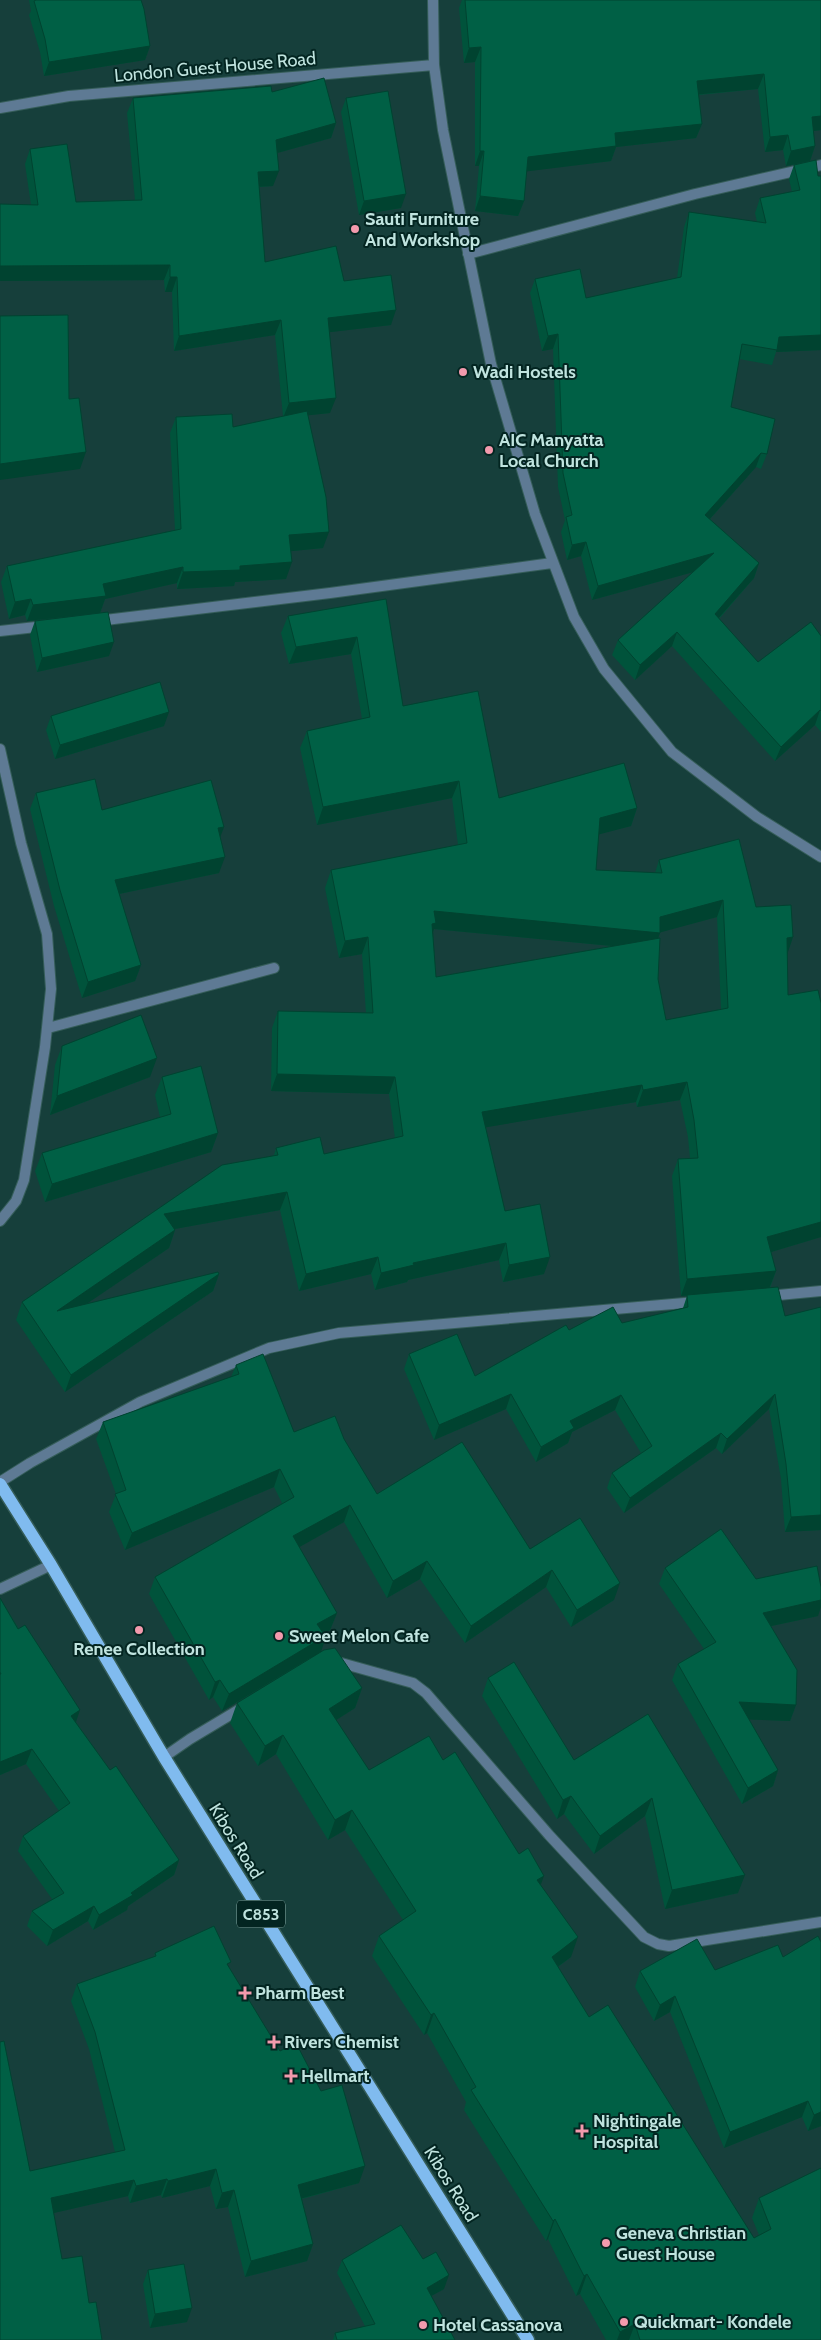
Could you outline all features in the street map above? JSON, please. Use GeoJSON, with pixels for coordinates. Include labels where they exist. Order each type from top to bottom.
{"type":"FeatureCollection","features":[{"type":"Feature","properties":{"kind":"main road","name":"Kibos Road"},"geometry":{"type":"LineString","coordinates":[[0,1483],[51,1565],[164,1757],[528,2340]]}},
{"type":"Feature","properties":{"kind":"street"},"geometry":{"type":"LineString","coordinates":[[433,0],[434,65],[442,130],[491,364],[552,563],[574,617],[604,669],[672,752],[757,817],[821,857]]}},
{"type":"Feature","properties":{"kind":"street","name":"London Guest House Road"},"geometry":{"type":"LineString","coordinates":[[0,108],[69,96],[434,65]]}},
{"type":"Feature","properties":{"kind":"street"},"geometry":{"type":"LineString","coordinates":[[468,254],[695,194],[821,165]]}},
{"type":"Feature","properties":{"kind":"street"},"geometry":{"type":"LineString","coordinates":[[86,622],[330,593],[552,563]]}},
{"type":"Feature","properties":{"kind":"street"},"geometry":{"type":"LineString","coordinates":[[0,631],[57,625]]}},
{"type":"Feature","properties":{"kind":"street"},"geometry":{"type":"LineString","coordinates":[[0,749],[21,843],[50,951],[52,989],[48,1028],[24,1180],[16,1201],[0,1220]]}},
{"type":"Feature","properties":{"kind":"street"},"geometry":{"type":"LineString","coordinates":[[48,1028],[274,968]]}},
{"type":"Feature","properties":{"kind":"street"},"geometry":{"type":"LineString","coordinates":[[752,1297],[821,1291]]}},
{"type":"Feature","properties":{"kind":"street"},"geometry":{"type":"LineString","coordinates":[[0,1483],[30,1462],[140,1402],[269,1348],[339,1333],[703,1301]]}},
{"type":"Feature","properties":{"kind":"street"},"geometry":{"type":"LineString","coordinates":[[0,1589],[51,1565]]}},
{"type":"Feature","properties":{"kind":"street"},"geometry":{"type":"LineString","coordinates":[[323,1661],[334,1661],[413,1683],[426,1693],[549,1835],[644,1937],[658,1944],[668,1946],[821,1922]]}},
{"type":"Feature","properties":{"kind":"street"},"geometry":{"type":"LineString","coordinates":[[164,1757],[257,1698]]}},
{"type":"Feature","properties":{"kind":"building"},"geometry":{"type":"Polygon","coordinates":[[[141,0],[150,46],[49,62],[45,39],[34,1],[141,0]]]}},
{"type":"Feature","properties":{"kind":"building"},"geometry":{"type":"Polygon","coordinates":[[[465,0],[821,0],[821,116],[812,117],[815,146],[791,151],[788,135],[770,137],[764,74],[697,81],[702,124],[615,133],[616,146],[528,157],[524,201],[480,196],[484,151],[480,151],[481,47],[469,48],[465,0]]]}},
{"type":"Feature","properties":{"kind":"building"},"geometry":{"type":"Polygon","coordinates":[[[324,78],[336,123],[276,140],[279,171],[258,172],[265,262],[336,246],[344,281],[391,275],[396,310],[328,318],[336,398],[289,403],[281,320],[179,336],[177,277],[170,277],[170,265],[0,266],[0,204],[38,205],[30,149],[67,144],[76,202],[142,200],[133,98],[271,86],[272,92],[324,78]]]}},
{"type":"Feature","properties":{"kind":"building"},"geometry":{"type":"Polygon","coordinates":[[[388,91],[406,194],[364,201],[346,98],[388,91]]]}},
{"type":"Feature","properties":{"kind":"building"},"geometry":{"type":"Polygon","coordinates":[[[816,160],[818,176],[821,176],[821,335],[779,337],[777,350],[742,344],[731,407],[775,419],[767,454],[761,453],[705,515],[759,563],[715,614],[758,662],[811,622],[821,636],[821,711],[781,747],[677,632],[640,665],[618,640],[714,553],[598,586],[586,542],[572,545],[566,517],[572,515],[563,473],[558,334],[548,336],[535,279],[580,269],[586,298],[681,277],[689,212],[766,223],[760,198],[800,190],[794,165],[816,160]]]}},
{"type":"Feature","properties":{"kind":"building"},"geometry":{"type":"Polygon","coordinates":[[[68,315],[69,399],[79,398],[86,452],[0,464],[0,316],[68,315]]]}},
{"type":"Feature","properties":{"kind":"building"},"geometry":{"type":"Polygon","coordinates":[[[307,411],[326,497],[329,532],[289,535],[292,562],[240,566],[240,570],[183,572],[183,567],[103,584],[106,596],[33,605],[31,599],[15,602],[7,566],[181,529],[176,417],[232,414],[233,427],[307,411]]]}},
{"type":"Feature","properties":{"kind":"building"},"geometry":{"type":"Polygon","coordinates":[[[386,599],[403,706],[478,691],[499,798],[624,763],[637,808],[600,818],[596,870],[662,873],[659,860],[739,839],[756,907],[791,905],[793,937],[787,938],[788,995],[818,990],[821,1003],[821,1222],[767,1237],[776,1271],[687,1279],[678,1159],[698,1158],[687,1082],[643,1090],[642,1085],[482,1112],[505,1211],[540,1204],[550,1257],[509,1265],[506,1243],[413,1263],[414,1265],[381,1273],[378,1257],[306,1274],[287,1192],[164,1214],[175,1230],[57,1311],[218,1272],[219,1274],[71,1375],[22,1302],[222,1165],[278,1155],[276,1148],[320,1137],[324,1154],[403,1136],[395,1077],[277,1074],[278,1011],[373,1013],[368,937],[345,941],[331,870],[467,843],[459,781],[323,807],[307,731],[370,717],[357,637],[296,647],[288,616],[386,599]],[[723,900],[660,917],[660,933],[434,911],[436,923],[432,924],[436,977],[660,938],[658,979],[666,1020],[728,1008],[723,900]]]}},
{"type":"Feature","properties":{"kind":"building"},"geometry":{"type":"Polygon","coordinates":[[[108,612],[114,642],[42,658],[35,621],[108,612]]]}},
{"type":"Feature","properties":{"kind":"building"},"geometry":{"type":"Polygon","coordinates":[[[160,682],[169,712],[60,745],[51,716],[160,682]]]}},
{"type":"Feature","properties":{"kind":"building"},"geometry":{"type":"Polygon","coordinates":[[[95,779],[102,810],[211,780],[224,827],[218,828],[225,857],[115,880],[141,965],[88,982],[60,890],[36,793],[95,779]]]}},
{"type":"Feature","properties":{"kind":"building"},"geometry":{"type":"Polygon","coordinates":[[[141,1015],[157,1058],[57,1096],[62,1046],[141,1015]]]}},
{"type":"Feature","properties":{"kind":"building"},"geometry":{"type":"Polygon","coordinates":[[[201,1066],[218,1133],[52,1184],[42,1153],[171,1114],[162,1077],[201,1066]]]}},
{"type":"Feature","properties":{"kind":"building"},"geometry":{"type":"Polygon","coordinates":[[[778,1287],[785,1316],[821,1307],[821,1515],[791,1517],[786,1464],[775,1394],[727,1439],[721,1433],[630,1498],[612,1473],[652,1446],[621,1395],[570,1421],[574,1428],[541,1447],[511,1394],[439,1425],[409,1354],[457,1334],[475,1376],[566,1325],[569,1330],[613,1307],[622,1323],[688,1307],[687,1295],[778,1287]]]}},
{"type":"Feature","properties":{"kind":"building"},"geometry":{"type":"Polygon","coordinates":[[[263,1354],[294,1432],[335,1416],[344,1439],[377,1494],[462,1442],[530,1549],[580,1518],[620,1583],[577,1610],[552,1570],[471,1626],[427,1561],[393,1581],[350,1505],[293,1536],[337,1613],[317,1624],[326,1637],[229,1694],[220,1680],[215,1682],[155,1577],[294,1497],[280,1469],[132,1533],[115,1494],[126,1490],[103,1422],[239,1374],[236,1365],[263,1354]]]}},
{"type":"Feature","properties":{"kind":"building"},"geometry":{"type":"Polygon","coordinates":[[[721,1529],[756,1579],[817,1566],[821,1587],[821,1600],[763,1613],[797,1670],[796,1705],[739,1702],[778,1770],[748,1788],[678,1664],[716,1642],[665,1568],[721,1529]]]}},
{"type":"Feature","properties":{"kind":"building"},"geometry":{"type":"Polygon","coordinates":[[[0,1598],[18,1629],[25,1625],[80,1710],[71,1716],[110,1770],[116,1766],[179,1860],[131,1893],[133,1895],[99,1915],[94,1906],[53,1930],[32,1911],[64,1893],[23,1836],[70,1803],[32,1749],[0,1762],[0,1598]]]}},
{"type":"Feature","properties":{"kind":"building"},"geometry":{"type":"Polygon","coordinates":[[[335,1648],[362,1688],[329,1709],[369,1770],[429,1736],[443,1760],[455,1752],[519,1854],[528,1848],[544,1876],[537,1880],[578,1937],[552,1957],[589,2017],[608,2005],[754,2238],[771,2229],[759,2198],[821,2168],[821,2340],[640,2340],[635,2324],[620,2332],[587,2274],[584,2276],[555,2219],[553,2221],[471,2090],[476,2087],[434,2013],[431,2015],[379,1936],[416,1911],[352,1810],[335,1820],[283,1735],[265,1746],[237,1703],[324,1650],[335,1648]]]}},
{"type":"Feature","properties":{"kind":"building"},"geometry":{"type":"Polygon","coordinates":[[[514,1662],[574,1760],[648,1714],[745,1875],[672,1890],[652,1798],[600,1836],[571,1796],[563,1800],[488,1678],[514,1662]]]}},
{"type":"Feature","properties":{"kind":"building"},"geometry":{"type":"Polygon","coordinates":[[[214,1926],[231,1962],[227,1964],[280,2051],[296,2043],[321,2091],[342,2085],[365,2166],[298,2185],[313,2244],[251,2261],[234,2190],[222,2193],[216,2169],[168,2181],[167,2179],[136,2186],[134,2180],[51,2198],[62,2259],[82,2256],[89,2303],[96,2302],[102,2340],[0,2340],[0,2042],[4,2041],[30,2171],[125,2150],[95,2032],[77,1984],[156,1956],[155,1953],[214,1926]]]}},
{"type":"Feature","properties":{"kind":"building"},"geometry":{"type":"Polygon","coordinates":[[[818,1936],[821,1942],[821,2112],[814,2115],[808,2101],[730,2132],[675,1996],[660,2005],[640,1971],[697,1939],[715,1970],[778,1945],[783,1957],[818,1936]]]}},
{"type":"Feature","properties":{"kind":"building"},"geometry":{"type":"Polygon","coordinates":[[[401,2225],[423,2259],[436,2252],[449,2275],[427,2288],[455,2340],[337,2340],[335,2333],[375,2324],[342,2260],[401,2225]]]}},
{"type":"Feature","properties":{"kind":"building"},"geometry":{"type":"Polygon","coordinates":[[[184,2264],[192,2308],[155,2314],[148,2270],[184,2264]]]}},
{"type":"Feature","properties":{"kind":"place","name":"Sauti Furniture And Workshop"},"geometry":{"type":"Point","coordinates":[355,229]}},
{"type":"Feature","properties":{"kind":"place","name":"Wadi Hostels"},"geometry":{"type":"Point","coordinates":[463,372]}},
{"type":"Feature","properties":{"kind":"place","name":"AIC Manyatta Local Church"},"geometry":{"type":"Point","coordinates":[489,450]}},
{"type":"Feature","properties":{"kind":"place","name":"Renee Collection"},"geometry":{"type":"Point","coordinates":[139,1630]}},
{"type":"Feature","properties":{"kind":"place","name":"Sweet Melon Cafe"},"geometry":{"type":"Point","coordinates":[279,1636]}},
{"type":"Feature","properties":{"kind":"place","name":"Pharm Best"},"geometry":{"type":"Point","coordinates":[245,1993]}},
{"type":"Feature","properties":{"kind":"place","name":"Rivers Chemist"},"geometry":{"type":"Point","coordinates":[274,2042]}},
{"type":"Feature","properties":{"kind":"place","name":"Hellmart"},"geometry":{"type":"Point","coordinates":[291,2076]}},
{"type":"Feature","properties":{"kind":"place","name":"Nightingale Hospital"},"geometry":{"type":"Point","coordinates":[582,2131]}},
{"type":"Feature","properties":{"kind":"place","name":"Geneva Christian Guest House"},"geometry":{"type":"Point","coordinates":[606,2243]}},
{"type":"Feature","properties":{"kind":"place","name":"Quickmart- Kondele"},"geometry":{"type":"Point","coordinates":[624,2322]}},
{"type":"Feature","properties":{"kind":"place","name":"Hotel Cassanova"},"geometry":{"type":"Point","coordinates":[423,2325]}}]}
